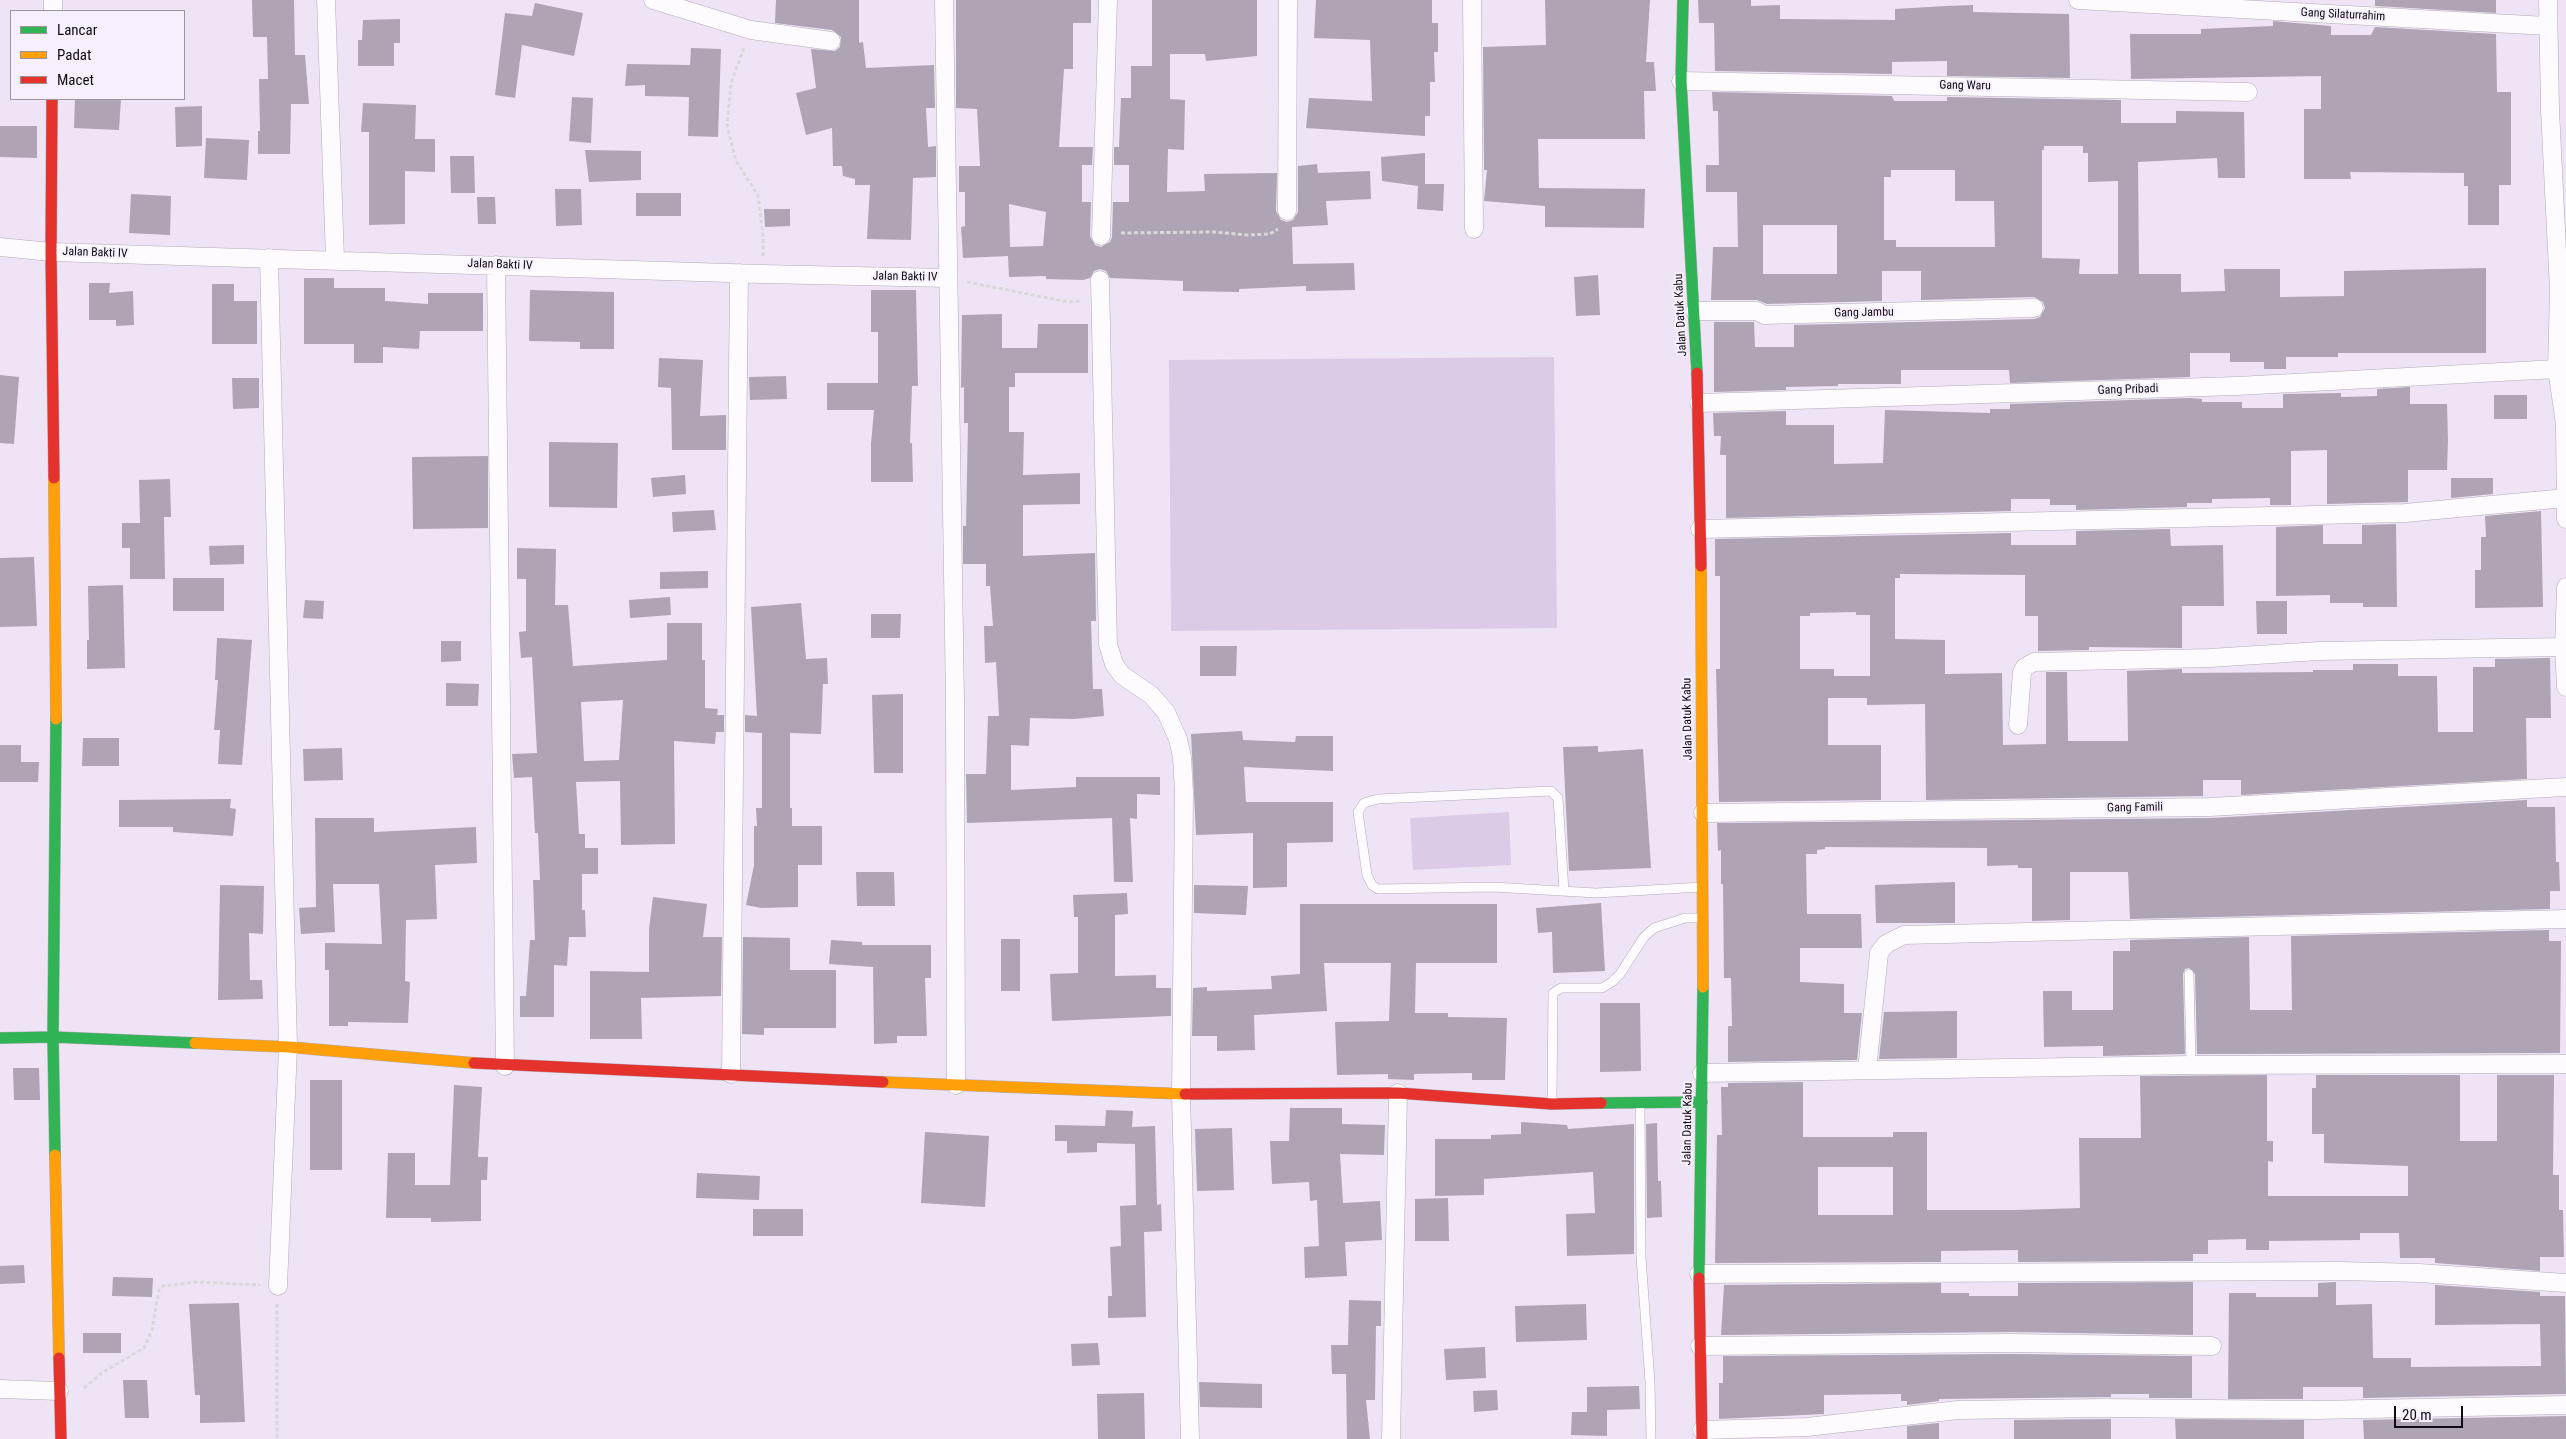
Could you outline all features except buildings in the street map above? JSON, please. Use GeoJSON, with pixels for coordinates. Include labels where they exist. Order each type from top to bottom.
{"type":"FeatureCollection","features":[{"type":"Feature","properties":{"kind":"street"},"geometry":{"type":"LineString","coordinates":[[326,0],[335,259]]}},
{"type":"Feature","properties":{"kind":"street"},"geometry":{"type":"LineString","coordinates":[[653,0],[751,30],[830,41]]}},
{"type":"Feature","properties":{"kind":"street"},"geometry":{"type":"LineString","coordinates":[[944,0],[955,701],[956,1086]]}},
{"type":"Feature","properties":{"kind":"street"},"geometry":{"type":"LineString","coordinates":[[1101,236],[1108,0]]}},
{"type":"Feature","properties":{"kind":"street"},"geometry":{"type":"LineString","coordinates":[[1287,211],[1288,0]]}},
{"type":"Feature","properties":{"kind":"street"},"geometry":{"type":"LineString","coordinates":[[1472,0],[1474,229]]}},
{"type":"Feature","properties":{"kind":"street","name":"Jalan Datuk Kabu"},"geometry":{"type":"LineString","coordinates":[[1683,0],[1681,81],[1699,403],[1704,918],[1699,1274],[1702,1434]]}},
{"type":"Feature","properties":{"kind":"street","name":"Gang Silaturrahim"},"geometry":{"type":"LineString","coordinates":[[2078,0],[2547,26]]}},
{"type":"Feature","properties":{"kind":"street"},"geometry":{"type":"LineString","coordinates":[[2548,0],[2547,26],[2563,290],[2557,370],[2565,424],[2566,519]]}},
{"type":"Feature","properties":{"kind":"street","name":"Gang Waru"},"geometry":{"type":"LineString","coordinates":[[1681,81],[2248,92]]}},
{"type":"Feature","properties":{"kind":"street"},"geometry":{"type":"LineString","coordinates":[[52,100],[51,252],[57,644],[53,1038],[61,1439]]}},
{"type":"Feature","properties":{"kind":"street","name":"Jalan Bakti IV"},"geometry":{"type":"LineString","coordinates":[[0,246],[51,252],[948,278]]}},
{"type":"Feature","properties":{"kind":"street"},"geometry":{"type":"LineString","coordinates":[[269,258],[288,1047],[278,1286]]}},
{"type":"Feature","properties":{"kind":"street"},"geometry":{"type":"LineString","coordinates":[[496,265],[505,1066]]}},
{"type":"Feature","properties":{"kind":"street"},"geometry":{"type":"LineString","coordinates":[[731,1074],[739,272]]}},
{"type":"Feature","properties":{"kind":"street"},"geometry":{"type":"LineString","coordinates":[[1100,280],[1108,644],[1114,664],[1122,675],[1150,695],[1166,712],[1178,738],[1182,757],[1184,793],[1181,1094],[1190,1439]]}},
{"type":"Feature","properties":{"kind":"street","name":"Gang Jambu"},"geometry":{"type":"LineString","coordinates":[[1695,310],[1757,311],[1764,315],[2034,308]]}},
{"type":"Feature","properties":{"kind":"street","name":"Gang Pribadi"},"geometry":{"type":"LineString","coordinates":[[1699,403],[2238,386],[2557,370]]}},
{"type":"Feature","properties":{"kind":"street"},"geometry":{"type":"LineString","coordinates":[[1700,529],[2405,512],[2566,498]]}},
{"type":"Feature","properties":{"kind":"street"},"geometry":{"type":"LineString","coordinates":[[2566,587],[2566,687]]}},
{"type":"Feature","properties":{"kind":"street"},"geometry":{"type":"LineString","coordinates":[[2018,725],[2022,672],[2025,667],[2034,662],[2210,658],[2319,651],[2565,656]]}},
{"type":"Feature","properties":{"kind":"street","name":"Gang Famili"},"geometry":{"type":"LineString","coordinates":[[1702,813],[2210,807],[2566,787]]}},
{"type":"Feature","properties":{"kind":"street"},"geometry":{"type":"LineString","coordinates":[[1867,1070],[1880,953],[1886,944],[1904,935],[2566,919]]}},
{"type":"Feature","properties":{"kind":"street"},"geometry":{"type":"LineString","coordinates":[[0,1038],[53,1038],[288,1047],[505,1066],[731,1074],[956,1086],[1181,1094],[1398,1093],[1552,1104],[1702,1102]]}},
{"type":"Feature","properties":{"kind":"street"},"geometry":{"type":"LineString","coordinates":[[1702,1073],[2191,1065],[2566,1064]]}},
{"type":"Feature","properties":{"kind":"street"},"geometry":{"type":"LineString","coordinates":[[1390,1439],[1398,1093]]}},
{"type":"Feature","properties":{"kind":"street"},"geometry":{"type":"LineString","coordinates":[[1699,1274],[2340,1271],[2419,1273],[2566,1283]]}},
{"type":"Feature","properties":{"kind":"street"},"geometry":{"type":"LineString","coordinates":[[1700,1346],[2011,1343],[2212,1346]]}},
{"type":"Feature","properties":{"kind":"street"},"geometry":{"type":"LineString","coordinates":[[0,1389],[59,1391]]}},
{"type":"Feature","properties":{"kind":"street"},"geometry":{"type":"LineString","coordinates":[[1702,1434],[1807,1427],[1958,1410],[2104,1408],[2316,1410],[2566,1405]]}},
{"type":"Feature","properties":{"kind":"lane"},"geometry":{"type":"LineString","coordinates":[[1564,891],[1558,798],[1551,791],[1378,799],[1364,803],[1358,812],[1367,875],[1372,885],[1378,890],[1493,888],[1596,893],[1703,887]]}},
{"type":"Feature","properties":{"kind":"lane"},"geometry":{"type":"LineString","coordinates":[[1552,1104],[1553,994],[1560,988],[1602,988],[1620,974],[1644,937],[1654,928],[1686,918],[1704,918]]}},
{"type":"Feature","properties":{"kind":"lane"},"geometry":{"type":"LineString","coordinates":[[2189,974],[2191,1065]]}},
{"type":"Feature","properties":{"kind":"lane"},"geometry":{"type":"LineString","coordinates":[[1640,1102],[1641,1257],[1650,1382],[1651,1439]]}},
{"type":"Feature","properties":{"kind":"path"},"geometry":{"type":"LineString","coordinates":[[751,30],[731,83],[727,125],[736,161],[758,195],[763,236],[762,274]]}},
{"type":"Feature","properties":{"kind":"path"},"geometry":{"type":"LineString","coordinates":[[1101,236],[1138,231],[1270,234],[1280,228],[1287,211]]}},
{"type":"Feature","properties":{"kind":"path"},"geometry":{"type":"LineString","coordinates":[[948,278],[1068,302],[1080,302],[1089,297],[1100,280]]}},
{"type":"Feature","properties":{"kind":"path"},"geometry":{"type":"LineString","coordinates":[[81,1390],[103,1372],[144,1348],[152,1330],[159,1290],[163,1286],[196,1282],[278,1286],[277,1439]]}},
{"type":"Feature","properties":{"kind":"shaded area"},"geometry":{"type":"Polygon","coordinates":[[[1554,357],[1557,628],[1171,631],[1169,360],[1554,357]]]}},
{"type":"Feature","properties":{"kind":"shaded area"},"geometry":{"type":"Polygon","coordinates":[[[1509,812],[1511,865],[1413,870],[1410,818],[1509,812]]]}},
{"type":"Feature","properties":{"kind":"traffic: fast"},"geometry":{"type":"LineString","coordinates":[[1683,0],[1681,81],[1697,373]]}},
{"type":"Feature","properties":{"kind":"traffic: fast"},"geometry":{"type":"LineString","coordinates":[[55,1155],[53,1037],[56,719]]}},
{"type":"Feature","properties":{"kind":"traffic: fast"},"geometry":{"type":"LineString","coordinates":[[1699,1278],[1703,987]]}},
{"type":"Feature","properties":{"kind":"traffic: fast"},"geometry":{"type":"LineString","coordinates":[[0,1038],[53,1037],[195,1043]]}},
{"type":"Feature","properties":{"kind":"traffic: fast"},"geometry":{"type":"LineString","coordinates":[[1601,1103],[1702,1102]]}},
{"type":"Feature","properties":{"kind":"traffic: slow"},"geometry":{"type":"LineString","coordinates":[[54,478],[56,719]]}},
{"type":"Feature","properties":{"kind":"traffic: slow"},"geometry":{"type":"LineString","coordinates":[[1701,566],[1703,987]]}},
{"type":"Feature","properties":{"kind":"traffic: slow"},"geometry":{"type":"LineString","coordinates":[[195,1043],[288,1047],[474,1063]]}},
{"type":"Feature","properties":{"kind":"traffic: slow"},"geometry":{"type":"LineString","coordinates":[[883,1082],[1185,1094]]}},
{"type":"Feature","properties":{"kind":"traffic: slow"},"geometry":{"type":"LineString","coordinates":[[55,1155],[59,1358]]}},
{"type":"Feature","properties":{"kind":"traffic: jam"},"geometry":{"type":"LineString","coordinates":[[52,100],[51,252],[54,478]]}},
{"type":"Feature","properties":{"kind":"traffic: jam"},"geometry":{"type":"LineString","coordinates":[[1697,373],[1701,566]]}},
{"type":"Feature","properties":{"kind":"traffic: jam"},"geometry":{"type":"LineString","coordinates":[[474,1063],[883,1082]]}},
{"type":"Feature","properties":{"kind":"traffic: jam"},"geometry":{"type":"LineString","coordinates":[[1185,1094],[1398,1093],[1552,1104],[1601,1103]]}},
{"type":"Feature","properties":{"kind":"traffic: jam"},"geometry":{"type":"LineString","coordinates":[[1699,1278],[1702,1439]]}},
{"type":"Feature","properties":{"kind":"traffic: jam"},"geometry":{"type":"LineString","coordinates":[[59,1358],[61,1439]]}}]}
